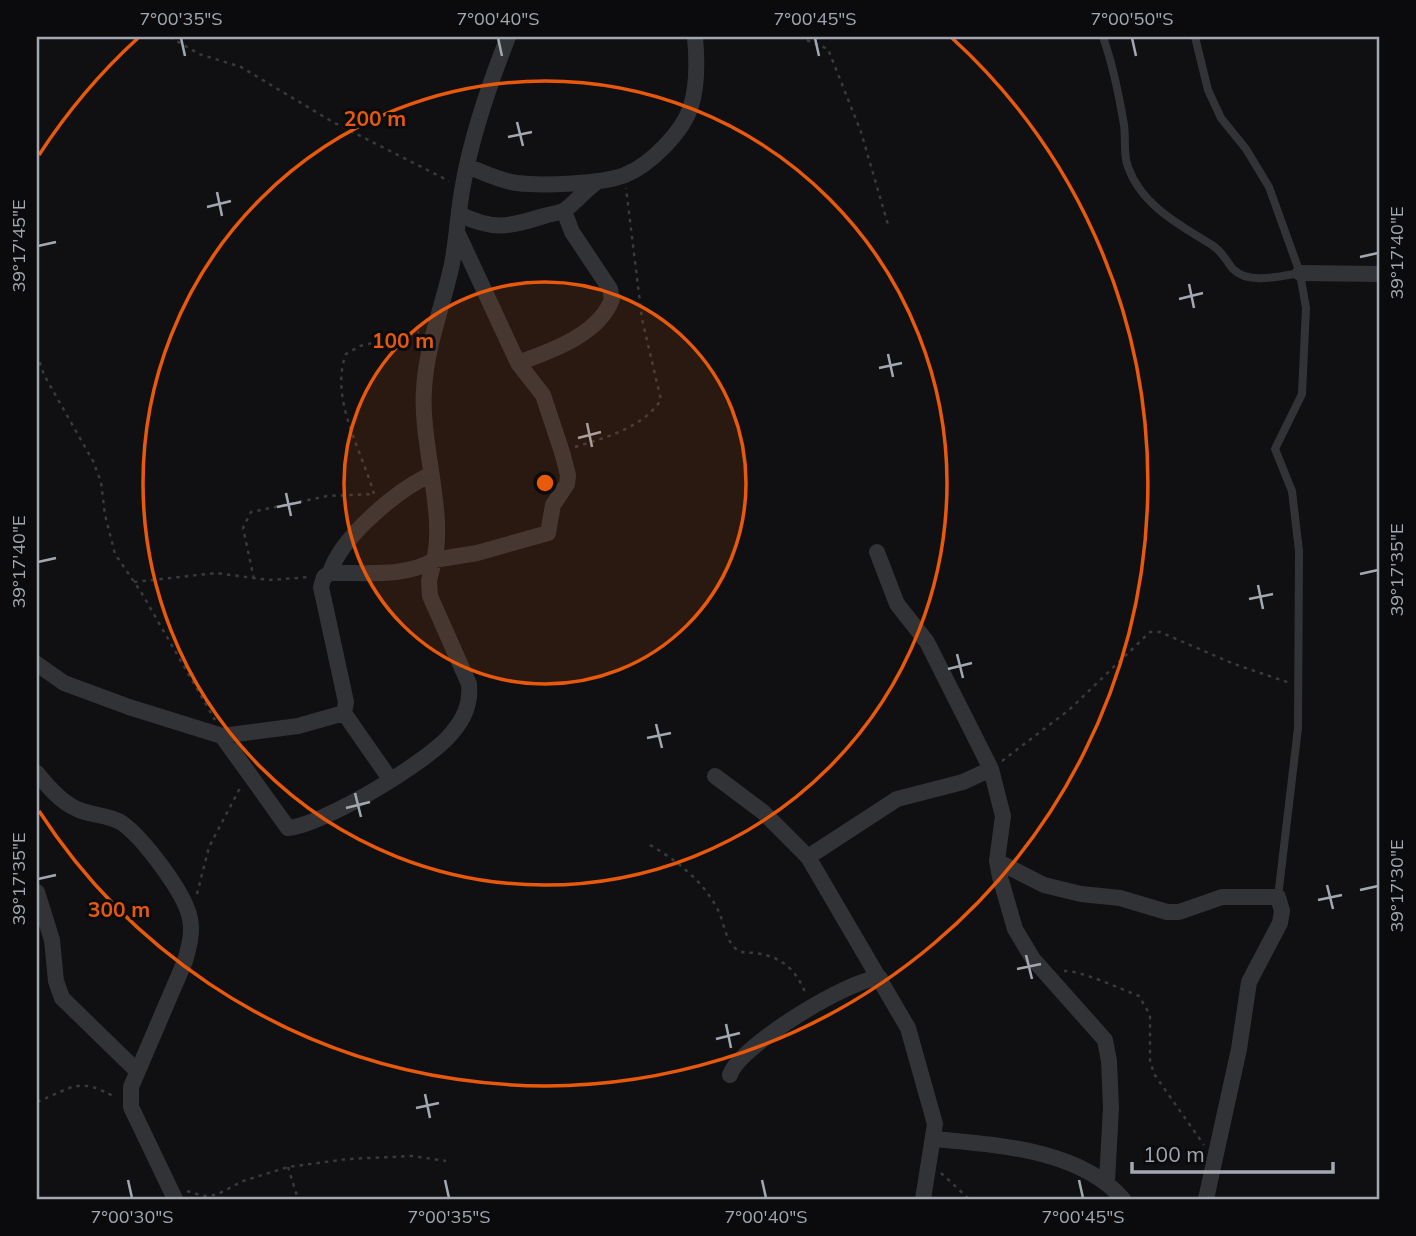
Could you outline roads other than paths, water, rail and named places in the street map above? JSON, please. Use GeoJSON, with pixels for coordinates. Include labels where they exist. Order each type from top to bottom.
{"type":"FeatureCollection","features":[{"type":"Feature","properties":{"kind":"street"},"geometry":{"type":"LineString","coordinates":[[222,736],[248,768],[288,828],[330,814],[435,750],[451,734],[470,700],[469,684],[430,596],[429,581],[438,529],[430,475],[424,390],[435,327],[458,234],[462,188],[476,127],[508,37]]}},
{"type":"Feature","properties":{"kind":"street"},"geometry":{"type":"LineString","coordinates":[[467,166],[517,183],[600,179],[625,175],[667,141],[681,126],[691,107],[696,81],[695,37]]}},
{"type":"Feature","properties":{"kind":"street"},"geometry":{"type":"LineString","coordinates":[[459,214],[483,226],[497,228],[564,211],[577,196],[600,179]]}},
{"type":"Feature","properties":{"kind":"street"},"geometry":{"type":"LineString","coordinates":[[518,363],[556,348],[579,334],[600,318],[612,299],[610,289],[572,232],[564,211]]}},
{"type":"Feature","properties":{"kind":"street"},"geometry":{"type":"LineString","coordinates":[[327,575],[396,571],[426,565],[434,559],[477,553],[548,533],[554,505],[567,484],[568,475],[562,452],[543,395],[518,363],[458,234]]}},
{"type":"Feature","properties":{"kind":"street"},"geometry":{"type":"LineString","coordinates":[[1300,273],[1379,274]]}},
{"type":"Feature","properties":{"kind":"street"},"geometry":{"type":"LineString","coordinates":[[390,779],[344,713],[345,702],[320,587],[339,552],[374,516],[401,491],[430,475]]}},
{"type":"Feature","properties":{"kind":"street"},"geometry":{"type":"LineString","coordinates":[[877,552],[897,604],[927,642],[991,769],[1003,817],[998,861],[1015,929],[1026,950],[1100,1033],[1108,1050],[1111,1108],[1107,1181]]}},
{"type":"Feature","properties":{"kind":"street"},"geometry":{"type":"LineString","coordinates":[[37,664],[64,683],[222,736],[298,726],[344,713]]}},
{"type":"Feature","properties":{"kind":"street"},"geometry":{"type":"LineString","coordinates":[[808,856],[897,799],[963,782],[991,769]]}},
{"type":"Feature","properties":{"kind":"street"},"geometry":{"type":"LineString","coordinates":[[37,774],[77,810],[121,822],[160,867],[190,916],[190,941],[185,961],[167,1008],[136,1070],[131,1087],[133,1113],[153,1158],[173,1192]]}},
{"type":"Feature","properties":{"kind":"street"},"geometry":{"type":"LineString","coordinates":[[715,776],[763,812],[808,856],[908,1028],[932,1106],[934,1139],[923,1199]]}},
{"type":"Feature","properties":{"kind":"street"},"geometry":{"type":"LineString","coordinates":[[998,861],[1044,885],[1081,894],[1120,898],[1167,912],[1180,912],[1222,897],[1278,897],[1282,911],[1280,923],[1249,982],[1239,1049],[1206,1199]]}},
{"type":"Feature","properties":{"kind":"street"},"geometry":{"type":"LineString","coordinates":[[37,892],[52,940],[55,981],[62,998],[136,1070]]}},
{"type":"Feature","properties":{"kind":"street"},"geometry":{"type":"LineString","coordinates":[[730,1075],[737,1060],[810,1008],[862,980],[880,978]]}},
{"type":"Feature","properties":{"kind":"street"},"geometry":{"type":"LineString","coordinates":[[934,1139],[986,1144],[1069,1163],[1107,1181],[1123,1199]]}},
{"type":"Feature","properties":{"kind":"lane"},"geometry":{"type":"LineString","coordinates":[[1103,37],[1112,61],[1124,126],[1127,166],[1142,193],[1168,218],[1215,247],[1234,271],[1243,276],[1266,278],[1300,273]]}},
{"type":"Feature","properties":{"kind":"lane"},"geometry":{"type":"LineString","coordinates":[[1195,37],[1208,90],[1221,118],[1246,149],[1269,187],[1300,273],[1306,308],[1302,394],[1275,449],[1292,491],[1299,551],[1298,728],[1278,897]]}}]}
